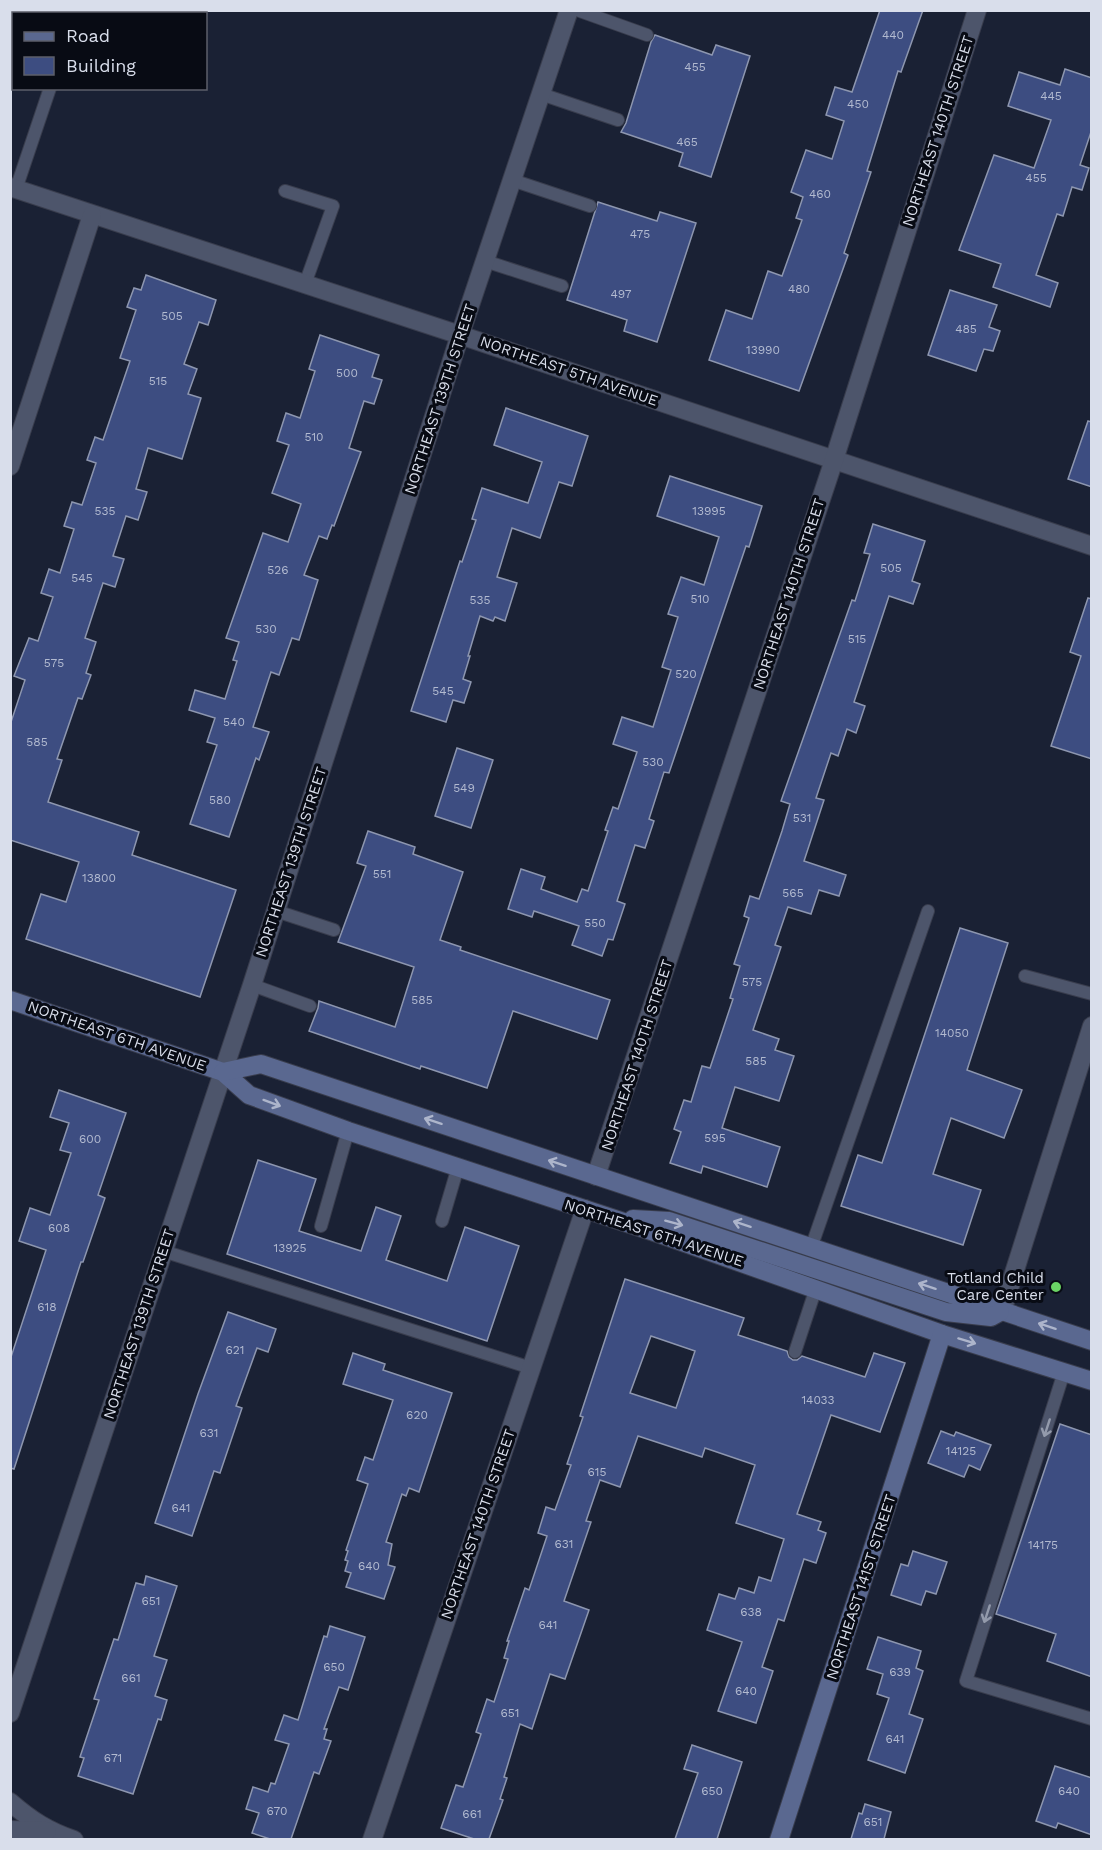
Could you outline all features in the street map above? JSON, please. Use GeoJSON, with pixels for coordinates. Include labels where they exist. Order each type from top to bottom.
{"type":"FeatureCollection","features":[{"type":"Feature","properties":{"kind":"main road","name":"NORTHEAST 6TH AVENUE"},"geometry":{"type":"LineString","coordinates":[[10,1000],[223,1072],[249,1095],[348,1131],[585,1209],[942,1334],[1092,1381]]}},
{"type":"Feature","properties":{"kind":"main road","name":"NORTHEAST 6TH AVENUE"},"geometry":{"type":"LineString","coordinates":[[223,1072],[261,1064],[1092,1341]]}},
{"type":"Feature","properties":{"kind":"main road"},"geometry":{"type":"LineString","coordinates":[[616,1220],[642,1218],[669,1221],[946,1312],[991,1317],[1002,1311]]}},
{"type":"Feature","properties":{"kind":"main road","name":"NORTHEAST 141ST STREET"},"geometry":{"type":"LineString","coordinates":[[779,1839],[942,1334]]}},
{"type":"Feature","properties":{"kind":"street","name":"NORTHEAST 139TH STREET"},"geometry":{"type":"LineString","coordinates":[[10,1713],[252,986],[460,335],[569,10]]}},
{"type":"Feature","properties":{"kind":"street","name":"NORTHEAST 140TH STREET"},"geometry":{"type":"LineString","coordinates":[[597,1176],[834,460],[977,10]]}},
{"type":"Feature","properties":{"kind":"street","name":"NORTHEAST 5TH AVENUE"},"geometry":{"type":"LineString","coordinates":[[13,188],[1092,546]]}},
{"type":"Feature","properties":{"kind":"street"},"geometry":{"type":"LineString","coordinates":[[10,466],[92,215]]}},
{"type":"Feature","properties":{"kind":"street"},"geometry":{"type":"LineString","coordinates":[[1002,1311],[1092,1026]]}},
{"type":"Feature","properties":{"kind":"street","name":"NORTHEAST 140TH STREET"},"geometry":{"type":"LineString","coordinates":[[372,1839],[585,1209]]}},
{"type":"Feature","properties":{"kind":"street"},"geometry":{"type":"LineString","coordinates":[[10,1802],[27,1817],[49,1831],[74,1839]]}},
{"type":"Feature","properties":{"kind":"street"},"geometry":{"type":"LineString","coordinates":[[10,1830],[49,1831]]}},
{"type":"Feature","properties":{"kind":"lane"},"geometry":{"type":"LineString","coordinates":[[577,10],[647,35]]}},
{"type":"Feature","properties":{"kind":"lane"},"geometry":{"type":"LineString","coordinates":[[13,188],[49,90]]}},
{"type":"Feature","properties":{"kind":"lane"},"geometry":{"type":"LineString","coordinates":[[541,93],[618,120]]}},
{"type":"Feature","properties":{"kind":"lane"},"geometry":{"type":"LineString","coordinates":[[512,180],[590,206]]}},
{"type":"Feature","properties":{"kind":"lane"},"geometry":{"type":"LineString","coordinates":[[285,191],[333,206],[305,284]]}},
{"type":"Feature","properties":{"kind":"lane"},"geometry":{"type":"LineString","coordinates":[[485,261],[562,286]]}},
{"type":"Feature","properties":{"kind":"lane"},"geometry":{"type":"LineString","coordinates":[[276,911],[334,930]]}},
{"type":"Feature","properties":{"kind":"lane"},"geometry":{"type":"LineString","coordinates":[[811,1248],[928,911]]}},
{"type":"Feature","properties":{"kind":"lane"},"geometry":{"type":"LineString","coordinates":[[1025,976],[1092,994]]}},
{"type":"Feature","properties":{"kind":"lane"},"geometry":{"type":"LineString","coordinates":[[252,986],[310,1006]]}},
{"type":"Feature","properties":{"kind":"lane"},"geometry":{"type":"LineString","coordinates":[[321,1226],[348,1131]]}},
{"type":"Feature","properties":{"kind":"lane"},"geometry":{"type":"LineString","coordinates":[[442,1221],[458,1167]]}},
{"type":"Feature","properties":{"kind":"lane"},"geometry":{"type":"LineString","coordinates":[[163,1251],[531,1368]]}},
{"type":"Feature","properties":{"kind":"lane"},"geometry":{"type":"LineString","coordinates":[[795,1352],[816,1288]]}},
{"type":"Feature","properties":{"kind":"lane"},"geometry":{"type":"LineString","coordinates":[[1064,1372],[966,1681],[1092,1719]]}},
{"type":"Feature","properties":{"kind":"building"},"geometry":{"type":"Polygon","coordinates":[[[880,10],[923,10],[901,72],[898,71],[867,171],[871,172],[844,253],[848,255],[799,391],[709,360],[726,310],[752,319],[768,271],[782,276],[802,220],[796,218],[803,197],[791,192],[806,150],[832,159],[844,121],[826,115],[835,87],[852,92],[880,10]]]}},
{"type":"Feature","properties":{"kind":"building"},"geometry":{"type":"Polygon","coordinates":[[[655,35],[712,55],[716,45],[750,56],[711,177],[679,166],[683,153],[621,132],[655,35]]]}},
{"type":"Feature","properties":{"kind":"building"},"geometry":{"type":"Polygon","coordinates":[[[1065,69],[1092,78],[1092,129],[1080,165],[1089,168],[1082,190],[1072,187],[1063,216],[1057,214],[1036,275],[1058,283],[1050,307],[993,287],[1001,264],[959,250],[994,155],[1034,168],[1051,120],[1008,106],[1019,72],[1060,85],[1065,69]]]}},
{"type":"Feature","properties":{"kind":"building"},"geometry":{"type":"Polygon","coordinates":[[[598,202],[657,221],[660,212],[696,223],[657,342],[624,331],[627,320],[567,300],[598,202]]]}},
{"type":"Feature","properties":{"kind":"building"},"geometry":{"type":"Polygon","coordinates":[[[146,275],[216,300],[208,325],[199,322],[184,364],[197,369],[188,394],[201,398],[182,459],[148,448],[136,489],[147,492],[138,520],[126,516],[113,556],[124,559],[115,587],[103,583],[85,638],[96,642],[86,673],[91,675],[82,699],[78,698],[57,759],[62,760],[48,802],[139,832],[132,855],[236,890],[200,997],[26,939],[41,894],[66,902],[79,862],[10,840],[10,725],[25,680],[14,676],[29,638],[38,641],[53,597],[41,593],[49,569],[60,573],[74,529],[64,526],[72,502],[82,505],[96,463],[87,460],[95,437],[103,440],[130,361],[120,358],[136,310],[127,307],[134,288],[141,290],[146,275]]]}},
{"type":"Feature","properties":{"kind":"building"},"geometry":{"type":"Polygon","coordinates":[[[950,290],[997,305],[989,327],[1000,331],[993,351],[984,349],[976,371],[928,355],[950,290]]]}},
{"type":"Feature","properties":{"kind":"building"},"geometry":{"type":"Polygon","coordinates":[[[320,335],[379,355],[372,377],[382,380],[374,404],[364,401],[349,448],[361,452],[334,526],[332,525],[327,539],[319,536],[304,575],[318,580],[299,640],[292,638],[279,675],[271,672],[253,727],[269,732],[259,760],[256,758],[229,837],[190,824],[217,745],[207,742],[215,718],[189,710],[195,690],[225,699],[237,661],[233,660],[239,642],[226,638],[263,533],[288,542],[301,504],[272,493],[289,445],[277,441],[286,413],[300,418],[315,371],[309,369],[320,335]]]}},
{"type":"Feature","properties":{"kind":"building"},"geometry":{"type":"Polygon","coordinates":[[[506,408],[588,436],[572,486],[559,482],[540,538],[512,528],[497,577],[517,583],[505,621],[495,617],[493,621],[480,616],[463,679],[471,682],[464,703],[453,700],[446,722],[411,711],[460,561],[462,562],[476,520],[472,519],[482,488],[528,503],[542,462],[494,445],[506,408]]]}},
{"type":"Feature","properties":{"kind":"building"},"geometry":{"type":"Polygon","coordinates":[[[1088,421],[1092,422],[1092,487],[1068,479],[1088,421]]]}},
{"type":"Feature","properties":{"kind":"building"},"geometry":{"type":"Polygon","coordinates":[[[670,476],[762,506],[749,547],[746,546],[669,773],[664,772],[649,819],[654,821],[645,848],[635,845],[617,901],[625,904],[613,940],[608,939],[602,956],[572,945],[579,926],[534,911],[532,917],[508,909],[521,869],[545,877],[541,889],[577,902],[582,889],[588,891],[608,831],[605,830],[613,807],[618,809],[637,752],[613,744],[622,717],[653,727],[671,670],[662,667],[678,617],[668,614],[681,577],[704,585],[719,537],[657,516],[670,476]]]}},
{"type":"Feature","properties":{"kind":"building"},"geometry":{"type":"Polygon","coordinates":[[[873,524],[925,541],[912,581],[920,584],[913,604],[889,596],[854,702],[865,706],[856,733],[847,729],[838,756],[831,753],[816,798],[824,800],[804,861],[846,875],[839,896],[819,890],[811,914],[788,907],[775,945],[781,947],[753,1030],[779,1039],[775,1050],[794,1056],[779,1101],[735,1087],[722,1128],[780,1147],[767,1187],[703,1166],[701,1173],[670,1163],[681,1132],[674,1129],[684,1100],[691,1102],[702,1066],[710,1068],[733,999],[730,998],[740,966],[734,964],[749,918],[744,916],[750,896],[759,899],[782,831],[790,804],[781,801],[852,600],[855,601],[870,554],[864,553],[873,524]]]}},
{"type":"Feature","properties":{"kind":"building"},"geometry":{"type":"Polygon","coordinates":[[[1088,598],[1092,599],[1092,759],[1051,746],[1081,656],[1070,652],[1088,598]]]}},
{"type":"Feature","properties":{"kind":"building"},"geometry":{"type":"Polygon","coordinates":[[[457,748],[493,760],[471,828],[435,816],[457,748]]]}},
{"type":"Feature","properties":{"kind":"building"},"geometry":{"type":"Polygon","coordinates":[[[368,831],[415,847],[413,854],[463,872],[440,940],[461,947],[460,950],[610,1000],[597,1039],[513,1011],[487,1088],[421,1066],[420,1069],[309,1031],[319,1001],[395,1027],[414,967],[338,942],[366,866],[357,863],[368,831]]]}},
{"type":"Feature","properties":{"kind":"building"},"geometry":{"type":"Polygon","coordinates":[[[960,928],[1008,943],[967,1070],[1022,1090],[1004,1138],[951,1118],[933,1174],[981,1190],[963,1245],[841,1206],[858,1155],[882,1163],[960,928]]]}},
{"type":"Feature","properties":{"kind":"building"},"geometry":{"type":"Polygon","coordinates":[[[59,1090],[126,1113],[98,1195],[105,1198],[83,1262],[81,1262],[14,1469],[10,1468],[10,1360],[46,1250],[19,1241],[30,1208],[50,1215],[71,1153],[60,1150],[69,1123],[50,1117],[59,1090]]]}},
{"type":"Feature","properties":{"kind":"building"},"geometry":{"type":"Polygon","coordinates":[[[258,1160],[316,1179],[299,1231],[361,1251],[376,1207],[401,1216],[386,1260],[447,1281],[465,1227],[519,1246],[487,1341],[227,1254],[258,1160]]]}},
{"type":"Feature","properties":{"kind":"building"},"geometry":{"type":"Polygon","coordinates":[[[625,1279],[744,1318],[738,1335],[787,1351],[793,1360],[802,1356],[865,1377],[874,1353],[905,1363],[880,1432],[831,1415],[797,1514],[821,1522],[818,1530],[826,1533],[816,1563],[804,1559],[784,1621],[778,1619],[762,1667],[773,1671],[756,1723],[718,1711],[742,1642],[707,1630],[719,1594],[735,1599],[739,1588],[754,1593],[759,1577],[771,1581],[784,1539],[736,1523],[755,1465],[705,1448],[702,1457],[638,1436],[620,1487],[600,1480],[586,1521],[591,1522],[564,1601],[589,1610],[565,1679],[550,1674],[532,1729],[520,1724],[504,1777],[507,1778],[500,1799],[503,1800],[489,1839],[474,1839],[441,1828],[456,1785],[463,1787],[481,1734],[476,1732],[487,1699],[494,1702],[508,1659],[504,1658],[509,1641],[507,1641],[525,1588],[529,1590],[547,1536],[538,1533],[546,1507],[555,1510],[571,1465],[567,1464],[583,1417],[580,1416],[625,1279]],[[651,1336],[630,1393],[676,1408],[695,1351],[651,1336]]]}},
{"type":"Feature","properties":{"kind":"building"},"geometry":{"type":"Polygon","coordinates":[[[228,1312],[276,1329],[268,1352],[257,1348],[236,1406],[242,1408],[220,1473],[214,1471],[192,1536],[155,1523],[228,1312]]]}},
{"type":"Feature","properties":{"kind":"building"},"geometry":{"type":"Polygon","coordinates":[[[353,1353],[385,1364],[383,1370],[452,1393],[419,1492],[409,1488],[406,1496],[402,1494],[386,1542],[392,1544],[388,1565],[395,1567],[384,1599],[346,1587],[351,1573],[345,1571],[348,1561],[345,1560],[348,1551],[346,1550],[368,1484],[357,1480],[365,1457],[373,1460],[393,1400],[343,1384],[353,1353]]]}},
{"type":"Feature","properties":{"kind":"building"},"geometry":{"type":"Polygon","coordinates":[[[1060,1424],[1092,1435],[1092,1677],[1047,1661],[1056,1634],[996,1614],[1060,1424]]]}},
{"type":"Feature","properties":{"kind":"building"},"geometry":{"type":"Polygon","coordinates":[[[941,1431],[954,1436],[956,1432],[991,1445],[980,1470],[969,1465],[964,1477],[928,1463],[941,1431]]]}},
{"type":"Feature","properties":{"kind":"building"},"geometry":{"type":"Polygon","coordinates":[[[913,1551],[947,1562],[936,1594],[926,1591],[921,1605],[891,1595],[901,1564],[908,1566],[913,1551]]]}},
{"type":"Feature","properties":{"kind":"building"},"geometry":{"type":"Polygon","coordinates":[[[146,1576],[177,1586],[154,1656],[167,1660],[155,1696],[167,1700],[161,1720],[158,1719],[133,1794],[78,1776],[84,1758],[80,1757],[99,1700],[94,1699],[114,1639],[118,1640],[136,1583],[144,1585],[146,1576]]]}},
{"type":"Feature","properties":{"kind":"building"},"geometry":{"type":"Polygon","coordinates":[[[330,1626],[365,1637],[348,1690],[339,1687],[324,1729],[327,1729],[324,1739],[331,1741],[319,1774],[314,1772],[291,1839],[270,1839],[252,1833],[259,1813],[246,1809],[253,1787],[268,1792],[271,1783],[275,1784],[289,1744],[275,1740],[284,1715],[298,1720],[324,1636],[327,1637],[330,1626]]]}},
{"type":"Feature","properties":{"kind":"building"},"geometry":{"type":"Polygon","coordinates":[[[878,1637],[921,1651],[916,1668],[923,1671],[909,1714],[923,1719],[905,1773],[868,1760],[889,1698],[877,1694],[883,1674],[867,1669],[878,1637]]]}},
{"type":"Feature","properties":{"kind":"building"},"geometry":{"type":"Polygon","coordinates":[[[692,1745],[742,1762],[717,1839],[675,1839],[698,1773],[684,1769],[692,1745]]]}},
{"type":"Feature","properties":{"kind":"building"},"geometry":{"type":"Polygon","coordinates":[[[1055,1766],[1092,1778],[1092,1835],[1058,1823],[1056,1828],[1036,1821],[1055,1766]]]}},
{"type":"Feature","properties":{"kind":"building"},"geometry":{"type":"Polygon","coordinates":[[[865,1804],[891,1812],[884,1839],[851,1839],[859,1813],[862,1814],[865,1804]]]}},
{"type":"Feature","properties":{"kind":"place","name":"Totland Child Care Center"},"geometry":{"type":"Point","coordinates":[1056,1287]}}]}
